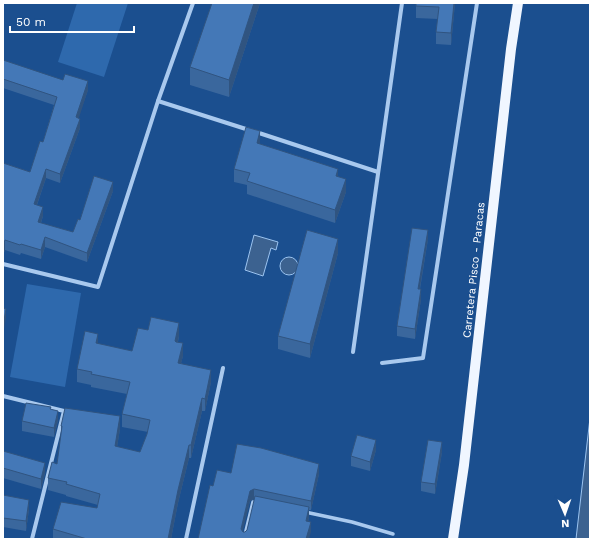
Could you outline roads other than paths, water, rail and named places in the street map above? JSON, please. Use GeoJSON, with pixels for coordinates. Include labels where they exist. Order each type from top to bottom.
{"type":"FeatureCollection","features":[{"type":"Feature","properties":{"kind":"main road","name":"Carretera Pisco - Paracas"},"geometry":{"type":"LineString","coordinates":[[453,539],[464,465],[511,49],[518,3]]}},
{"type":"Feature","properties":{"kind":"street"},"geometry":{"type":"LineString","coordinates":[[3,264],[98,287],[158,101],[193,3]]}},
{"type":"Feature","properties":{"kind":"street"},"geometry":{"type":"LineString","coordinates":[[353,352],[402,3]]}},
{"type":"Feature","properties":{"kind":"street"},"geometry":{"type":"LineString","coordinates":[[382,363],[423,358],[477,3]]}},
{"type":"Feature","properties":{"kind":"street"},"geometry":{"type":"LineString","coordinates":[[158,101],[378,172]]}},
{"type":"Feature","properties":{"kind":"street"},"geometry":{"type":"LineString","coordinates":[[186,539],[224,368]]}},
{"type":"Feature","properties":{"kind":"street"},"geometry":{"type":"LineString","coordinates":[[3,396],[64,411],[32,539]]}},
{"type":"Feature","properties":{"kind":"street"},"geometry":{"type":"LineString","coordinates":[[244,539],[253,502],[260,503]]}},
{"type":"Feature","properties":{"kind":"street"},"geometry":{"type":"LineString","coordinates":[[301,511],[352,522],[393,534]]}}]}
